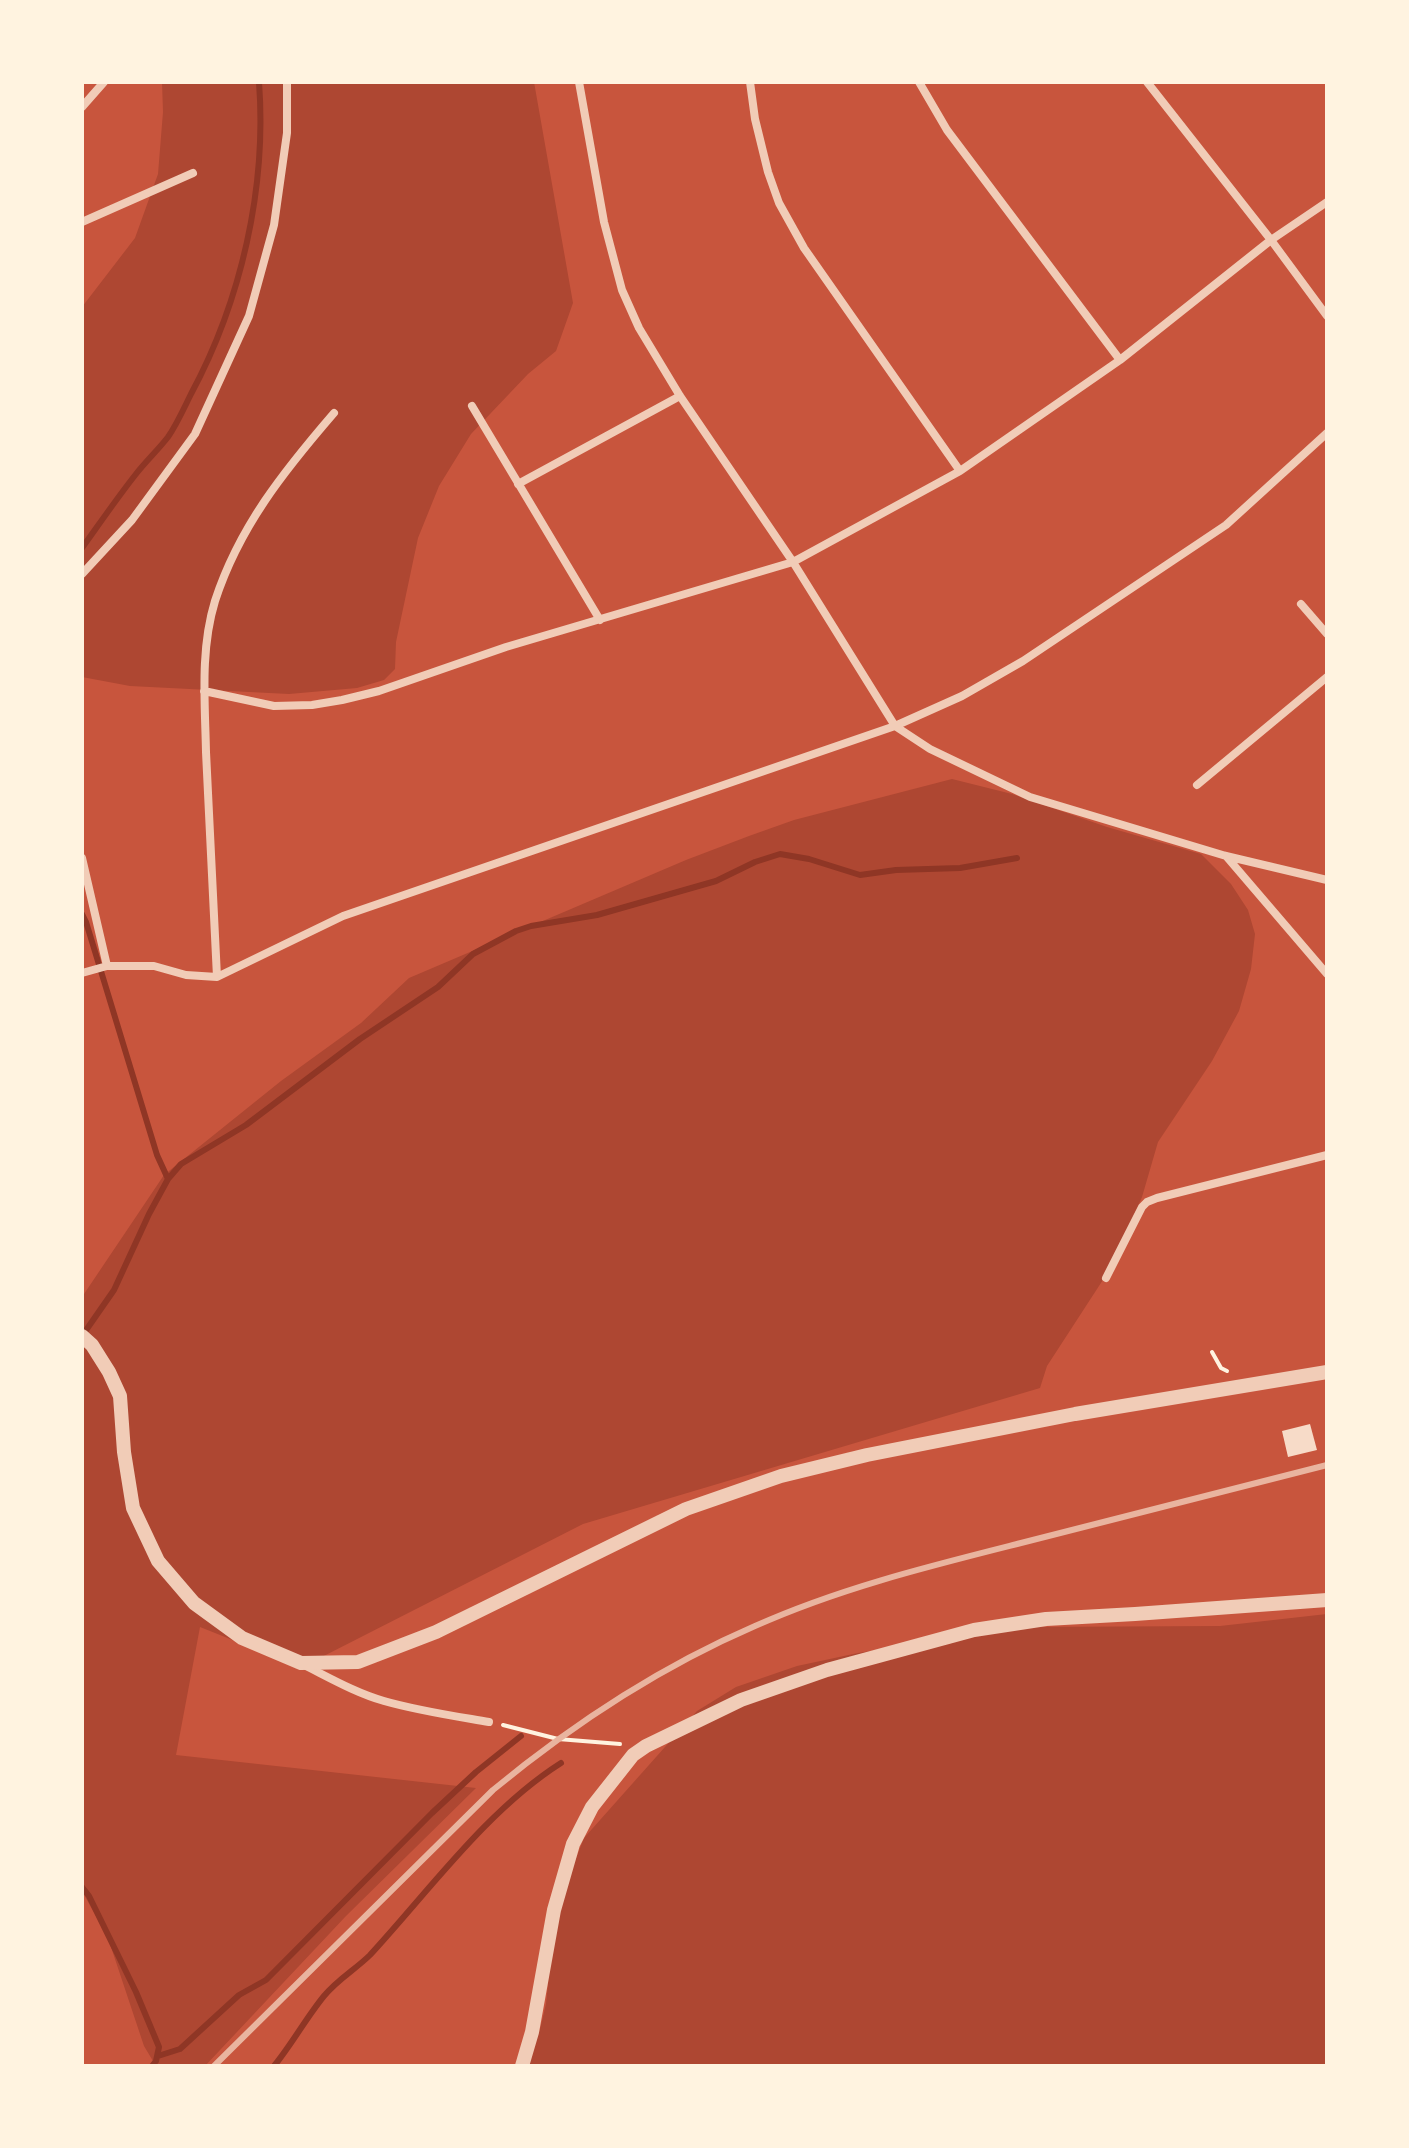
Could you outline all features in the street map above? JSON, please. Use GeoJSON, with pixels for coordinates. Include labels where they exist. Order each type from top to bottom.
{"type":"FeatureCollection","features":[{"type":"Feature","properties":{"kind":"street"},"geometry":{"type":"LineString","coordinates":[[82,107],[104,82]]}},
{"type":"Feature","properties":{"kind":"street"},"geometry":{"type":"LineString","coordinates":[[579,82],[604,222],[622,290],[639,328],[680,396],[793,562],[895,726],[930,749],[1030,797],[1226,856],[1327,880]]}},
{"type":"Feature","properties":{"kind":"street"},"geometry":{"type":"LineString","coordinates":[[750,82],[755,119],[779,203],[804,248],[960,471]]}},
{"type":"Feature","properties":{"kind":"street"},"geometry":{"type":"LineString","coordinates":[[919,82],[947,130],[1120,360]]}},
{"type":"Feature","properties":{"kind":"street"},"geometry":{"type":"LineString","coordinates":[[1147,82],[1327,316]]}},
{"type":"Feature","properties":{"kind":"street"},"geometry":{"type":"LineString","coordinates":[[82,574],[132,520],[195,434],[249,316],[274,225],[287,133],[290,83]]}},
{"type":"Feature","properties":{"kind":"street"},"geometry":{"type":"LineString","coordinates":[[82,222],[193,173]]}},
{"type":"Feature","properties":{"kind":"street"},"geometry":{"type":"LineString","coordinates":[[204,691],[274,706],[342,700],[379,691],[506,647],[793,562],[960,471],[1120,360],[1271,240],[1327,202]]}},
{"type":"Feature","properties":{"kind":"street"},"geometry":{"type":"LineString","coordinates":[[518,484],[680,396]]}},
{"type":"Feature","properties":{"kind":"street"},"geometry":{"type":"LineString","coordinates":[[472,406],[600,620]]}},
{"type":"Feature","properties":{"kind":"street"},"geometry":{"type":"LineString","coordinates":[[217,977],[208,812],[205,643],[215,602],[253,516],[291,462],[334,413]]}},
{"type":"Feature","properties":{"kind":"street"},"geometry":{"type":"LineString","coordinates":[[82,973],[107,966],[154,966],[186,975],[217,977],[343,916],[895,726],[962,696],[1023,661],[1226,525],[1327,433]]}},
{"type":"Feature","properties":{"kind":"street"},"geometry":{"type":"LineString","coordinates":[[1301,604],[1327,634]]}},
{"type":"Feature","properties":{"kind":"street"},"geometry":{"type":"LineString","coordinates":[[1197,785],[1327,677]]}},
{"type":"Feature","properties":{"kind":"street"},"geometry":{"type":"LineString","coordinates":[[1226,856],[1327,974]]}},
{"type":"Feature","properties":{"kind":"street"},"geometry":{"type":"LineString","coordinates":[[82,858],[107,966]]}},
{"type":"Feature","properties":{"kind":"street"},"geometry":{"type":"LineString","coordinates":[[1106,1278],[1136,1217],[1147,1202],[1327,1155]]}},
{"type":"Feature","properties":{"kind":"street"},"geometry":{"type":"LineString","coordinates":[[82,1336],[92,1345],[120,1396],[124,1452],[133,1508],[158,1561],[194,1603],[242,1638],[382,1701],[489,1722]]}},
{"type":"Feature","properties":{"kind":"street"},"geometry":{"type":"LineString","coordinates":[[301,1663],[358,1662],[436,1632],[686,1509],[781,1476],[867,1455],[1075,1414],[1327,1372]]}},
{"type":"Feature","properties":{"kind":"street"},"geometry":{"type":"LineString","coordinates":[[522,2066],[532,2032],[554,1910],[573,1844],[592,1807],[633,1755],[646,1746],[741,1700],[827,1670],[974,1630],[1046,1619],[1327,1600]]}},
{"type":"Feature","properties":{"kind":"path"},"geometry":{"type":"LineString","coordinates":[[489,1722],[558,1739],[646,1746]]}},
{"type":"Feature","properties":{"kind":"shaded area"},"geometry":{"type":"Polygon","coordinates":[[[162,82],[534,82],[573,303],[556,351],[528,374],[471,434],[439,486],[418,538],[396,642],[395,669],[384,680],[357,688],[289,694],[130,686],[82,677],[82,307],[135,238],[158,174],[162,82]]]}},
{"type":"Feature","properties":{"kind":"shaded area"},"geometry":{"type":"Polygon","coordinates":[[[952,779],[1012,794],[1107,827],[1201,854],[1231,884],[1248,910],[1255,934],[1251,969],[1239,1011],[1212,1061],[1158,1142],[1142,1197],[1110,1269],[1047,1366],[1040,1388],[583,1524],[312,1662],[270,1655],[200,1627],[176,1755],[476,1788],[346,1916],[205,2066],[156,2066],[144,2046],[108,1938],[82,1891],[82,1297],[164,1175],[281,1081],[361,1023],[409,978],[749,836],[794,820],[952,779]]]}},
{"type":"Feature","properties":{"kind":"shaded area"},"geometry":{"type":"Polygon","coordinates":[[[1327,1614],[1327,2066],[528,2066],[546,2004],[557,1924],[584,1838],[697,1711],[736,1687],[797,1666],[858,1653],[1021,1627],[1220,1626],[1327,1614]]]}},
{"type":"Feature","properties":{"kind":"building"},"geometry":{"type":"Polygon","coordinates":[[[1310,1424],[1317,1450],[1288,1457],[1282,1431],[1310,1424]]]}},
{"type":"Feature","properties":{"kind":"waterway"},"geometry":{"type":"LineString","coordinates":[[82,548],[171,432],[209,358],[224,321],[247,243],[254,203],[259,162],[259,82]]}},
{"type":"Feature","properties":{"kind":"waterway"},"geometry":{"type":"LineString","coordinates":[[82,1336],[114,1290],[149,1214],[168,1179],[181,1164],[246,1125],[360,1039],[438,987],[473,954],[516,931],[597,915],[716,881],[780,854],[809,859],[860,875],[896,870],[960,868],[1017,858]]}},
{"type":"Feature","properties":{"kind":"waterway"},"geometry":{"type":"LineString","coordinates":[[82,914],[157,1155],[168,1179]]}},
{"type":"Feature","properties":{"kind":"waterway"},"geometry":{"type":"LineString","coordinates":[[158,2056],[180,2049],[239,1995],[266,1980],[432,1813],[521,1736]]}},
{"type":"Feature","properties":{"kind":"waterway"},"geometry":{"type":"LineString","coordinates":[[274,2066],[329,1990],[370,1955],[508,1804],[561,1763]]}},
{"type":"Feature","properties":{"kind":"waterway"},"geometry":{"type":"LineString","coordinates":[[82,1887],[136,1992],[159,2047],[152,2066]]}},
{"type":"Feature","properties":{"kind":"railway"},"geometry":{"type":"LineString","coordinates":[[214,2066],[493,1790],[586,1720],[685,1660],[787,1612],[886,1579],[1327,1465]]}}]}
